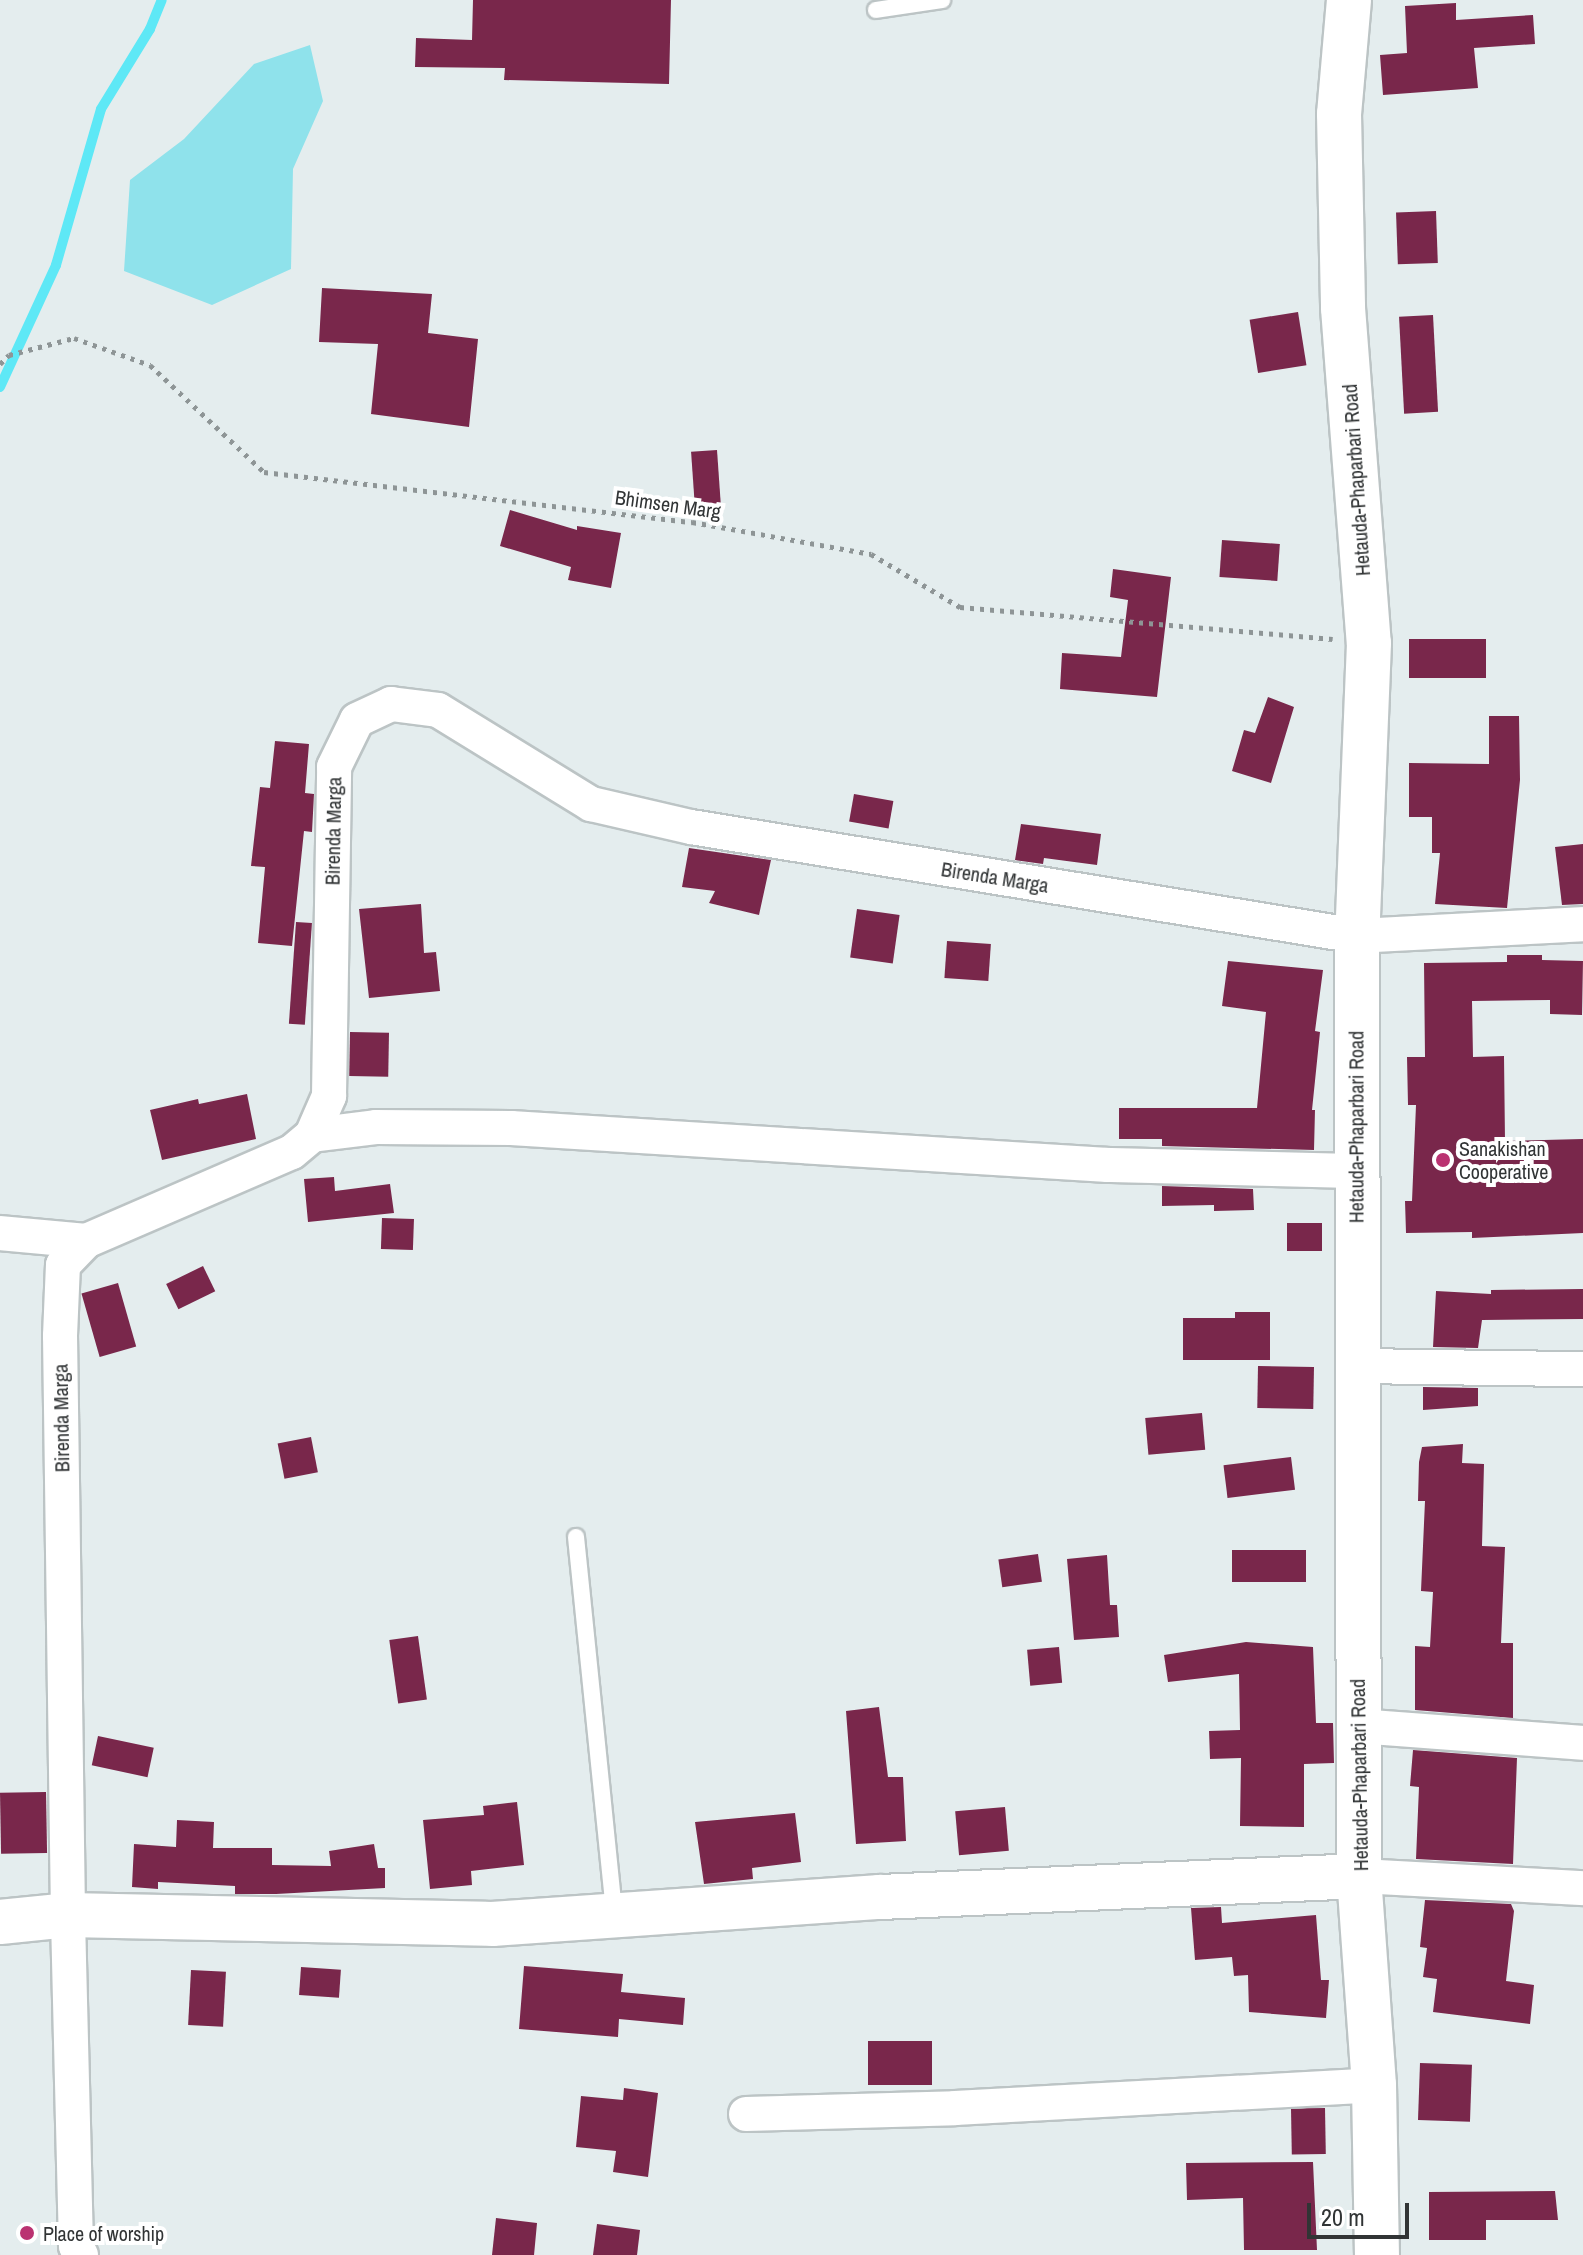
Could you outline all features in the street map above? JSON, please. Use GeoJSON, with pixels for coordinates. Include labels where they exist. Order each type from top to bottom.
{"type":"FeatureCollection","features":[{"type":"Feature","properties":{"kind":"main road","name":"Hetauda-Phaparbari Road"},"geometry":{"type":"LineString","coordinates":[[1349,0],[1339,114],[1343,308],[1369,643],[1357,936],[1359,1876],[1374,2085],[1377,2255]]}},
{"type":"Feature","properties":{"kind":"main road"},"geometry":{"type":"LineString","coordinates":[[0,1922],[68,1915],[492,1924],[880,1897],[1359,1876]]}},
{"type":"Feature","properties":{"kind":"street","name":"Birenda Marga"},"geometry":{"type":"LineString","coordinates":[[81,2255],[76,2246],[68,1915],[60,1336],[63,1265],[86,1241],[292,1152],[312,1135],[329,1096],[334,767],[357,720],[391,704],[438,710],[591,804],[691,827],[1357,936],[1583,924]]}},
{"type":"Feature","properties":{"kind":"street"},"geometry":{"type":"LineString","coordinates":[[312,1135],[376,1127],[511,1128],[1108,1165],[1356,1171]]}},
{"type":"Feature","properties":{"kind":"street"},"geometry":{"type":"LineString","coordinates":[[0,1233],[86,1241]]}},
{"type":"Feature","properties":{"kind":"street"},"geometry":{"type":"LineString","coordinates":[[1356,1366],[1583,1369]]}},
{"type":"Feature","properties":{"kind":"street"},"geometry":{"type":"LineString","coordinates":[[1358,1726],[1583,1743]]}},
{"type":"Feature","properties":{"kind":"street"},"geometry":{"type":"LineString","coordinates":[[1359,1876],[1583,1888]]}},
{"type":"Feature","properties":{"kind":"street"},"geometry":{"type":"LineString","coordinates":[[746,2114],[955,2108],[1374,2085]]}},
{"type":"Feature","properties":{"kind":"lane"},"geometry":{"type":"LineString","coordinates":[[876,10],[942,0]]}},
{"type":"Feature","properties":{"kind":"lane"},"geometry":{"type":"LineString","coordinates":[[576,1537],[614,1916]]}},
{"type":"Feature","properties":{"kind":"path","name":"Bhimsen Marg"},"geometry":{"type":"LineString","coordinates":[[0,364],[9,355],[74,338],[150,365],[264,472],[692,522],[871,554],[960,607],[1369,643]]}},
{"type":"Feature","properties":{"kind":"shaded area"},"geometry":{"type":"Polygon","coordinates":[[[310,45],[323,101],[293,169],[291,269],[212,305],[124,271],[130,180],[184,139],[254,64],[310,45]]]}},
{"type":"Feature","properties":{"kind":"building"},"geometry":{"type":"Polygon","coordinates":[[[473,0],[671,0],[669,84],[504,80],[505,68],[415,67],[416,38],[472,40],[473,0]]]}},
{"type":"Feature","properties":{"kind":"building"},"geometry":{"type":"Polygon","coordinates":[[[1456,3],[1456,20],[1533,15],[1535,44],[1474,48],[1478,88],[1383,95],[1380,55],[1407,53],[1405,6],[1456,3]]]}},
{"type":"Feature","properties":{"kind":"building"},"geometry":{"type":"Polygon","coordinates":[[[1436,211],[1438,263],[1398,264],[1396,212],[1436,211]]]}},
{"type":"Feature","properties":{"kind":"building"},"geometry":{"type":"Polygon","coordinates":[[[322,288],[432,294],[428,333],[478,339],[469,427],[371,414],[378,344],[319,342],[322,288]]]}},
{"type":"Feature","properties":{"kind":"building"},"geometry":{"type":"Polygon","coordinates":[[[1298,312],[1306,365],[1258,373],[1250,320],[1298,312]]]}},
{"type":"Feature","properties":{"kind":"building"},"geometry":{"type":"Polygon","coordinates":[[[1433,315],[1438,412],[1404,414],[1399,317],[1433,315]]]}},
{"type":"Feature","properties":{"kind":"building"},"geometry":{"type":"Polygon","coordinates":[[[717,450],[721,512],[695,514],[691,452],[717,450]]]}},
{"type":"Feature","properties":{"kind":"building"},"geometry":{"type":"Polygon","coordinates":[[[510,510],[577,530],[577,526],[621,533],[611,588],[568,580],[571,567],[500,546],[510,510]]]}},
{"type":"Feature","properties":{"kind":"building"},"geometry":{"type":"Polygon","coordinates":[[[1222,540],[1280,544],[1277,581],[1219,577],[1222,540]]]}},
{"type":"Feature","properties":{"kind":"building"},"geometry":{"type":"Polygon","coordinates":[[[1113,569],[1171,577],[1157,697],[1060,689],[1062,653],[1121,657],[1128,600],[1110,597],[1113,569]]]}},
{"type":"Feature","properties":{"kind":"building"},"geometry":{"type":"Polygon","coordinates":[[[1409,639],[1486,639],[1486,678],[1409,678],[1409,639]]]}},
{"type":"Feature","properties":{"kind":"building"},"geometry":{"type":"Polygon","coordinates":[[[1268,697],[1294,707],[1271,783],[1232,771],[1244,730],[1255,733],[1268,697]]]}},
{"type":"Feature","properties":{"kind":"building"},"geometry":{"type":"Polygon","coordinates":[[[1489,716],[1519,716],[1520,780],[1507,908],[1435,904],[1440,853],[1432,853],[1432,817],[1409,817],[1409,763],[1489,764],[1489,716]]]}},
{"type":"Feature","properties":{"kind":"building"},"geometry":{"type":"Polygon","coordinates":[[[275,741],[309,744],[305,793],[314,794],[312,832],[304,831],[292,946],[258,943],[265,867],[251,866],[260,787],[270,788],[275,741]]]}},
{"type":"Feature","properties":{"kind":"building"},"geometry":{"type":"Polygon","coordinates":[[[854,794],[893,801],[889,829],[849,822],[854,794]]]}},
{"type":"Feature","properties":{"kind":"building"},"geometry":{"type":"Polygon","coordinates":[[[1021,824],[1101,834],[1097,865],[1044,858],[1043,864],[1015,860],[1021,824]]]}},
{"type":"Feature","properties":{"kind":"building"},"geometry":{"type":"Polygon","coordinates":[[[1583,844],[1583,904],[1562,905],[1555,847],[1583,844]]]}},
{"type":"Feature","properties":{"kind":"building"},"geometry":{"type":"Polygon","coordinates":[[[689,848],[771,860],[759,915],[709,903],[715,891],[682,887],[689,848]]]}},
{"type":"Feature","properties":{"kind":"building"},"geometry":{"type":"Polygon","coordinates":[[[421,904],[424,953],[436,952],[440,991],[369,998],[359,909],[421,904]]]}},
{"type":"Feature","properties":{"kind":"building"},"geometry":{"type":"Polygon","coordinates":[[[857,909],[900,915],[893,964],[850,958],[857,909]]]}},
{"type":"Feature","properties":{"kind":"building"},"geometry":{"type":"Polygon","coordinates":[[[296,922],[312,923],[305,1025],[289,1024],[296,922]]]}},
{"type":"Feature","properties":{"kind":"building"},"geometry":{"type":"Polygon","coordinates":[[[947,941],[991,944],[988,981],[944,978],[947,941]]]}},
{"type":"Feature","properties":{"kind":"building"},"geometry":{"type":"Polygon","coordinates":[[[1507,955],[1542,955],[1542,960],[1583,961],[1582,1015],[1550,1014],[1550,1000],[1472,1001],[1473,1057],[1504,1056],[1505,1141],[1583,1139],[1583,1233],[1472,1238],[1472,1232],[1406,1233],[1405,1201],[1412,1201],[1416,1105],[1408,1105],[1407,1057],[1425,1057],[1424,963],[1507,962],[1507,955]]]}},
{"type":"Feature","properties":{"kind":"building"},"geometry":{"type":"Polygon","coordinates":[[[1228,961],[1323,970],[1315,1031],[1320,1032],[1312,1110],[1315,1110],[1314,1150],[1162,1146],[1162,1139],[1119,1139],[1119,1108],[1257,1108],[1266,1012],[1222,1006],[1228,961]]]}},
{"type":"Feature","properties":{"kind":"building"},"geometry":{"type":"Polygon","coordinates":[[[350,1032],[389,1033],[388,1077],[349,1076],[350,1032]]]}},
{"type":"Feature","properties":{"kind":"building"},"geometry":{"type":"Polygon","coordinates":[[[247,1094],[256,1139],[162,1160],[150,1110],[198,1099],[199,1104],[247,1094]]]}},
{"type":"Feature","properties":{"kind":"building"},"geometry":{"type":"Polygon","coordinates":[[[334,1177],[335,1191],[390,1184],[394,1213],[308,1222],[304,1179],[334,1177]]]}},
{"type":"Feature","properties":{"kind":"building"},"geometry":{"type":"Polygon","coordinates":[[[1162,1186],[1253,1189],[1254,1210],[1214,1211],[1214,1205],[1162,1206],[1162,1186]]]}},
{"type":"Feature","properties":{"kind":"building"},"geometry":{"type":"Polygon","coordinates":[[[382,1218],[414,1219],[413,1250],[381,1249],[382,1218]]]}},
{"type":"Feature","properties":{"kind":"building"},"geometry":{"type":"Polygon","coordinates":[[[1287,1223],[1322,1223],[1322,1251],[1287,1251],[1287,1223]]]}},
{"type":"Feature","properties":{"kind":"building"},"geometry":{"type":"Polygon","coordinates":[[[203,1266],[215,1291],[178,1309],[166,1284],[203,1266]]]}},
{"type":"Feature","properties":{"kind":"building"},"geometry":{"type":"Polygon","coordinates":[[[118,1283],[136,1346],[100,1357],[81,1293],[118,1283]]]}},
{"type":"Feature","properties":{"kind":"building"},"geometry":{"type":"Polygon","coordinates":[[[1583,1289],[1583,1319],[1482,1320],[1478,1348],[1433,1347],[1436,1291],[1491,1294],[1491,1290],[1583,1289]]]}},
{"type":"Feature","properties":{"kind":"building"},"geometry":{"type":"Polygon","coordinates":[[[1235,1312],[1270,1312],[1270,1360],[1183,1360],[1183,1318],[1235,1318],[1235,1312]]]}},
{"type":"Feature","properties":{"kind":"building"},"geometry":{"type":"Polygon","coordinates":[[[1258,1366],[1314,1367],[1313,1409],[1257,1408],[1258,1366]]]}},
{"type":"Feature","properties":{"kind":"building"},"geometry":{"type":"Polygon","coordinates":[[[1423,1387],[1478,1388],[1478,1406],[1423,1410],[1423,1387]]]}},
{"type":"Feature","properties":{"kind":"building"},"geometry":{"type":"Polygon","coordinates":[[[1202,1413],[1205,1450],[1148,1455],[1145,1418],[1202,1413]]]}},
{"type":"Feature","properties":{"kind":"building"},"geometry":{"type":"Polygon","coordinates":[[[311,1437],[318,1472],[284,1479],[278,1443],[311,1437]]]}},
{"type":"Feature","properties":{"kind":"building"},"geometry":{"type":"Polygon","coordinates":[[[1463,1444],[1462,1463],[1484,1464],[1482,1546],[1505,1547],[1501,1643],[1513,1643],[1513,1718],[1415,1710],[1415,1646],[1430,1647],[1433,1592],[1421,1591],[1425,1501],[1418,1501],[1419,1462],[1422,1447],[1463,1444]]]}},
{"type":"Feature","properties":{"kind":"building"},"geometry":{"type":"Polygon","coordinates":[[[1291,1457],[1295,1490],[1228,1498],[1224,1465],[1291,1457]]]}},
{"type":"Feature","properties":{"kind":"building"},"geometry":{"type":"Polygon","coordinates":[[[1232,1550],[1306,1550],[1306,1582],[1232,1582],[1232,1550]]]}},
{"type":"Feature","properties":{"kind":"building"},"geometry":{"type":"Polygon","coordinates":[[[1038,1554],[1042,1582],[1002,1587],[998,1560],[1038,1554]]]}},
{"type":"Feature","properties":{"kind":"building"},"geometry":{"type":"Polygon","coordinates":[[[1107,1555],[1110,1605],[1117,1605],[1119,1637],[1074,1640],[1067,1559],[1107,1555]]]}},
{"type":"Feature","properties":{"kind":"building"},"geometry":{"type":"Polygon","coordinates":[[[418,1636],[427,1699],[398,1703],[389,1640],[418,1636]]]}},
{"type":"Feature","properties":{"kind":"building"},"geometry":{"type":"Polygon","coordinates":[[[1246,1642],[1313,1647],[1316,1723],[1333,1723],[1334,1763],[1304,1764],[1304,1827],[1240,1826],[1241,1758],[1210,1759],[1209,1731],[1240,1730],[1239,1674],[1168,1682],[1164,1655],[1246,1642]]]}},
{"type":"Feature","properties":{"kind":"building"},"geometry":{"type":"Polygon","coordinates":[[[1059,1647],[1062,1683],[1030,1686],[1027,1650],[1059,1647]]]}},
{"type":"Feature","properties":{"kind":"building"},"geometry":{"type":"Polygon","coordinates":[[[879,1707],[888,1777],[903,1777],[906,1841],[856,1844],[846,1711],[879,1707]]]}},
{"type":"Feature","properties":{"kind":"building"},"geometry":{"type":"Polygon","coordinates":[[[98,1736],[154,1748],[148,1777],[92,1765],[98,1736]]]}},
{"type":"Feature","properties":{"kind":"building"},"geometry":{"type":"Polygon","coordinates":[[[1413,1750],[1517,1758],[1513,1864],[1416,1859],[1419,1787],[1410,1786],[1413,1750]]]}},
{"type":"Feature","properties":{"kind":"building"},"geometry":{"type":"Polygon","coordinates":[[[46,1792],[47,1853],[1,1854],[0,1793],[46,1792]]]}},
{"type":"Feature","properties":{"kind":"building"},"geometry":{"type":"Polygon","coordinates":[[[517,1802],[524,1865],[471,1871],[472,1885],[430,1889],[423,1820],[484,1815],[483,1806],[517,1802]]]}},
{"type":"Feature","properties":{"kind":"building"},"geometry":{"type":"Polygon","coordinates":[[[1005,1807],[1009,1851],[959,1855],[955,1811],[1005,1807]]]}},
{"type":"Feature","properties":{"kind":"building"},"geometry":{"type":"Polygon","coordinates":[[[795,1813],[801,1862],[752,1868],[753,1879],[704,1884],[695,1822],[795,1813]]]}},
{"type":"Feature","properties":{"kind":"building"},"geometry":{"type":"Polygon","coordinates":[[[177,1820],[214,1822],[213,1848],[272,1848],[272,1865],[331,1866],[329,1851],[374,1844],[378,1868],[385,1868],[385,1888],[235,1894],[235,1886],[158,1882],[158,1889],[132,1887],[134,1844],[176,1847],[177,1820]]]}},
{"type":"Feature","properties":{"kind":"building"},"geometry":{"type":"Polygon","coordinates":[[[1425,1900],[1511,1904],[1514,1911],[1506,1981],[1534,1985],[1530,2024],[1433,2012],[1437,1979],[1423,1977],[1427,1948],[1420,1947],[1425,1900]]]}},
{"type":"Feature","properties":{"kind":"building"},"geometry":{"type":"Polygon","coordinates":[[[1221,1907],[1222,1923],[1316,1915],[1321,1980],[1329,1980],[1326,2018],[1249,2012],[1248,1975],[1234,1976],[1232,1957],[1195,1960],[1191,1908],[1221,1907]]]}},
{"type":"Feature","properties":{"kind":"building"},"geometry":{"type":"Polygon","coordinates":[[[524,1966],[623,1974],[621,1992],[685,1998],[683,2025],[619,2019],[618,2037],[519,2029],[524,1966]]]}},
{"type":"Feature","properties":{"kind":"building"},"geometry":{"type":"Polygon","coordinates":[[[301,1967],[341,1970],[339,1998],[299,1995],[301,1967]]]}},
{"type":"Feature","properties":{"kind":"building"},"geometry":{"type":"Polygon","coordinates":[[[191,1970],[226,1972],[223,2027],[188,2025],[191,1970]]]}},
{"type":"Feature","properties":{"kind":"building"},"geometry":{"type":"Polygon","coordinates":[[[868,2041],[932,2041],[932,2085],[868,2085],[868,2041]]]}},
{"type":"Feature","properties":{"kind":"building"},"geometry":{"type":"Polygon","coordinates":[[[1420,2063],[1472,2065],[1470,2122],[1418,2120],[1420,2063]]]}},
{"type":"Feature","properties":{"kind":"building"},"geometry":{"type":"Polygon","coordinates":[[[624,2088],[658,2093],[648,2177],[613,2172],[616,2151],[576,2147],[581,2096],[623,2100],[624,2088]]]}},
{"type":"Feature","properties":{"kind":"building"},"geometry":{"type":"Polygon","coordinates":[[[1325,2108],[1326,2154],[1292,2155],[1291,2109],[1325,2108]]]}},
{"type":"Feature","properties":{"kind":"building"},"geometry":{"type":"Polygon","coordinates":[[[1313,2162],[1317,2250],[1244,2250],[1243,2198],[1187,2200],[1186,2163],[1313,2162]]]}},
{"type":"Feature","properties":{"kind":"building"},"geometry":{"type":"Polygon","coordinates":[[[1555,2191],[1558,2220],[1486,2220],[1486,2240],[1429,2240],[1429,2192],[1555,2191]]]}},
{"type":"Feature","properties":{"kind":"building"},"geometry":{"type":"Polygon","coordinates":[[[496,2218],[537,2223],[534,2255],[492,2255],[496,2218]]]}},
{"type":"Feature","properties":{"kind":"building"},"geometry":{"type":"Polygon","coordinates":[[[597,2224],[640,2230],[637,2255],[593,2255],[597,2224]]]}},
{"type":"Feature","properties":{"kind":"waterway"},"geometry":{"type":"LineString","coordinates":[[0,387],[56,265],[101,109],[150,29],[162,0]]}},
{"type":"Feature","properties":{"kind":"place","name":"Sanakishan Cooperative"},"geometry":{"type":"Point","coordinates":[1443,1160]}},
{"type":"Feature","properties":{"kind":"place","name":"Place of worship"},"geometry":{"type":"Point","coordinates":[27,2233]}}]}
